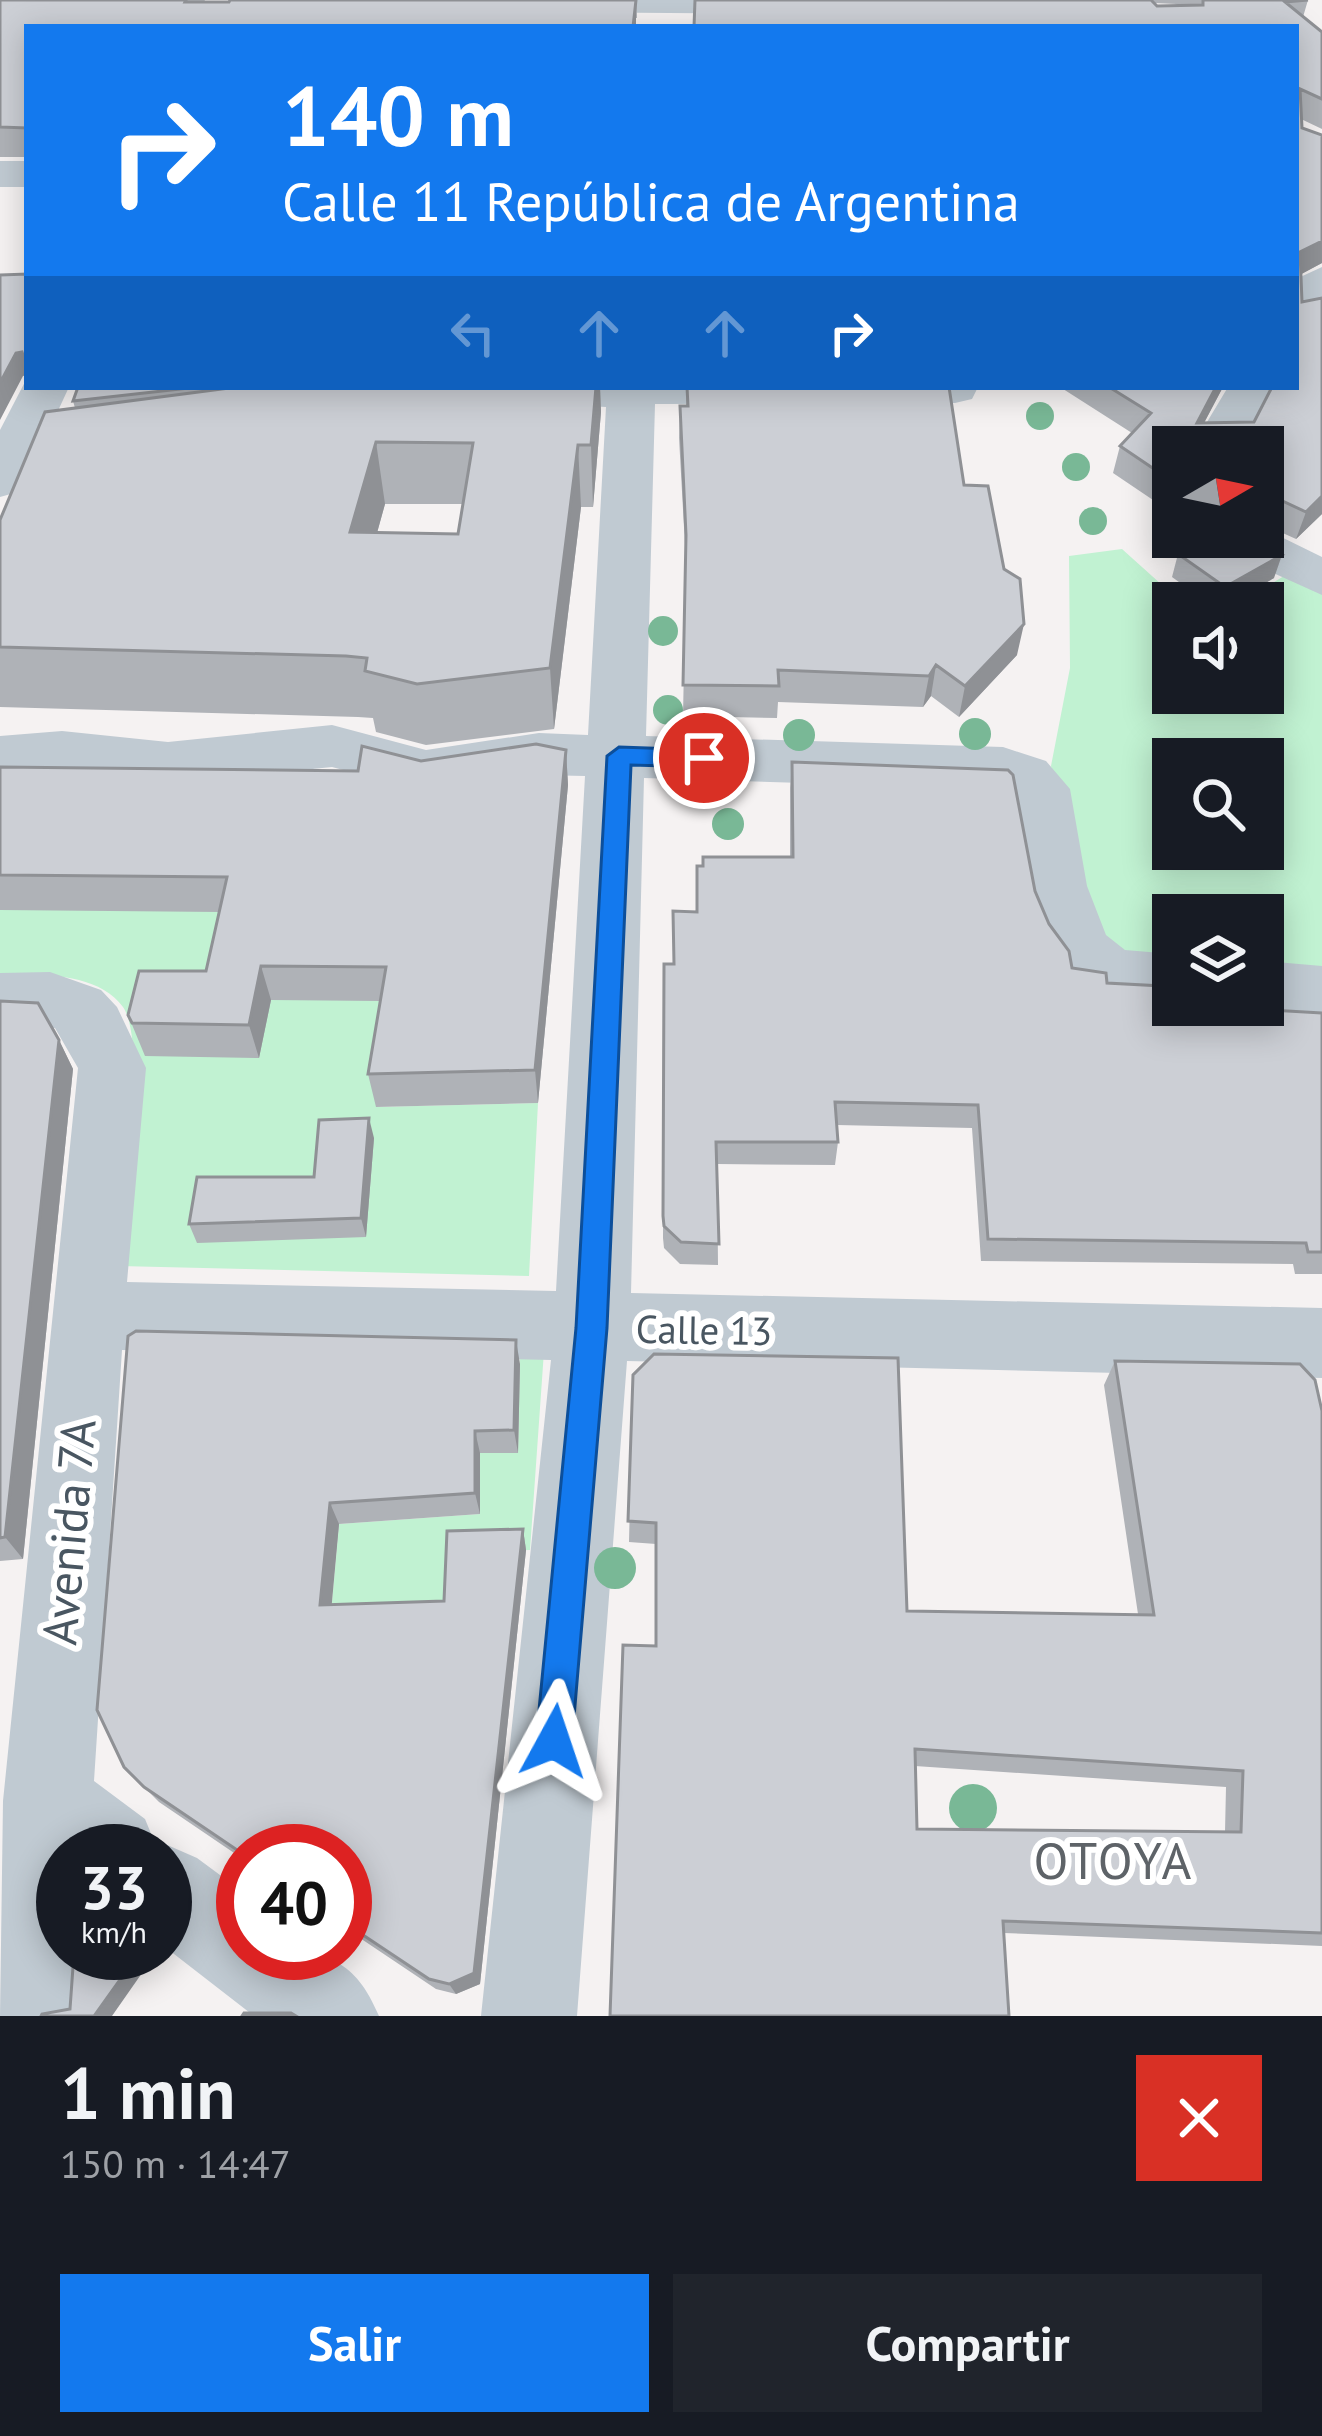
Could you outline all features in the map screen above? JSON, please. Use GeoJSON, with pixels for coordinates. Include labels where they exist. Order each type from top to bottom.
{"type":"FeatureCollection","features":[{"type":"Feature","properties":{"kind":"street"},"geometry":{"type":"LineString","coordinates":[[400,0],[646,10],[828,4]]}},
{"type":"Feature","properties":{"kind":"street"},"geometry":{"type":"LineString","coordinates":[[1299,306],[1322,280]]}},
{"type":"Feature","properties":{"kind":"street"},"geometry":{"type":"LineString","coordinates":[[5,471],[44,390]]}},
{"type":"Feature","properties":{"kind":"street"},"geometry":{"type":"LineString","coordinates":[[541,399],[615,390]]}},
{"type":"Feature","properties":{"kind":"street"},"geometry":{"type":"LineString","coordinates":[[530,2016],[592,1328],[631,390]]}},
{"type":"Feature","properties":{"kind":"street"},"geometry":{"type":"LineString","coordinates":[[1226,426],[1242,390]]}},
{"type":"Feature","properties":{"kind":"street"},"geometry":{"type":"LineString","coordinates":[[5,471],[160,440]]}},
{"type":"Feature","properties":{"kind":"street"},"geometry":{"type":"LineString","coordinates":[[1282,558],[1322,578]]}},
{"type":"Feature","properties":{"kind":"street"},"geometry":{"type":"LineString","coordinates":[[0,757],[62,752],[168,763],[332,746],[426,770],[539,754],[1003,768],[1040,788],[1066,923],[1079,952],[1102,969],[1152,977]]}},
{"type":"Feature","properties":{"kind":"street"},"geometry":{"type":"LineString","coordinates":[[1284,989],[1322,992]]}},
{"type":"Feature","properties":{"kind":"street","name":"Avenida 7A"},"geometry":{"type":"LineString","coordinates":[[0,999],[50,998],[78,1009],[106,1050],[112,1068],[87,1315],[80,1824]]}},
{"type":"Feature","properties":{"kind":"street","name":"Calle 13"},"geometry":{"type":"LineString","coordinates":[[87,1315],[1322,1342]]}},
{"type":"Feature","properties":{"kind":"street"},"geometry":{"type":"LineString","coordinates":[[192,1911],[216,1929]]}},
{"type":"Feature","properties":{"kind":"street","name":"Avenida 7A"},"geometry":{"type":"LineString","coordinates":[[31,2016],[40,1980]]}},
{"type":"Feature","properties":{"kind":"street"},"geometry":{"type":"LineString","coordinates":[[283,1980],[331,2016]]}},
{"type":"Feature","properties":{"kind":"green space"},"geometry":{"type":"Polygon","coordinates":[[[1122,549],[1159,582],[1152,582],[1152,714],[1284,714],[1284,582],[1274,582],[1284,576],[1322,594],[1322,977],[1284,974],[1284,894],[1152,894],[1152,960],[1111,949],[1083,921],[1051,766],[1070,668],[1069,556],[1122,549]]]}},
{"type":"Feature","properties":{"kind":"green space"},"geometry":{"type":"Polygon","coordinates":[[[0,777],[393,1001],[376,1107],[538,1103],[529,1276],[119,1266],[134,1091],[130,1026],[123,1007],[112,996],[83,981],[0,975],[0,777]]]}},
{"type":"Feature","properties":{"kind":"green space"},"geometry":{"type":"Polygon","coordinates":[[[520,1349],[544,1351],[530,1550],[453,1552],[450,1621],[330,1624],[339,1524],[480,1514],[480,1453],[518,1452],[520,1349]]]}},
{"type":"Feature","properties":{"kind":"building"},"geometry":{"type":"Polygon","coordinates":[[[0,0],[636,0],[633,24],[24,24],[24,128],[0,127],[0,0]]]}},
{"type":"Feature","properties":{"kind":"building"},"geometry":{"type":"Polygon","coordinates":[[[695,0],[1151,0],[1157,6],[1203,5],[1203,0],[1308,0],[1285,2],[1322,32],[1322,99],[1300,89],[1302,128],[1322,135],[1322,241],[1300,252],[1302,302],[1322,298],[1322,496],[1306,512],[1284,502],[1284,426],[1152,426],[1152,468],[1120,446],[1151,413],[1114,390],[1214,390],[1197,423],[1254,422],[1270,390],[1299,390],[1299,24],[694,24],[695,0]]]}},
{"type":"Feature","properties":{"kind":"building"},"geometry":{"type":"Polygon","coordinates":[[[24,274],[24,358],[22,352],[16,353],[0,383],[0,275],[24,274]]]}},
{"type":"Feature","properties":{"kind":"building"},"geometry":{"type":"Polygon","coordinates":[[[77,390],[171,390],[73,401],[77,390]]]}},
{"type":"Feature","properties":{"kind":"building"},"geometry":{"type":"Polygon","coordinates":[[[214,390],[596,390],[591,445],[578,445],[550,668],[417,684],[365,671],[367,658],[346,656],[0,647],[0,520],[45,412],[214,390]],[[376,442],[350,532],[458,534],[473,443],[376,442]]]}},
{"type":"Feature","properties":{"kind":"building"},"geometry":{"type":"Polygon","coordinates":[[[687,390],[949,390],[964,485],[988,486],[1004,569],[1020,579],[1024,624],[965,686],[936,665],[929,676],[778,670],[779,686],[683,685],[686,535],[680,406],[688,406],[687,390]]]}},
{"type":"Feature","properties":{"kind":"building"},"geometry":{"type":"Polygon","coordinates":[[[1184,558],[1277,558],[1234,582],[1218,582],[1184,558]]]}},
{"type":"Feature","properties":{"kind":"building"},"geometry":{"type":"Polygon","coordinates":[[[536,744],[566,750],[535,1070],[368,1074],[386,967],[261,966],[249,1025],[132,1023],[128,1015],[139,971],[206,971],[227,877],[0,875],[0,767],[358,771],[362,746],[421,761],[536,744]]]}},
{"type":"Feature","properties":{"kind":"building"},"geometry":{"type":"Polygon","coordinates":[[[792,762],[1008,770],[1013,775],[1035,891],[1049,924],[1069,951],[1072,968],[1106,973],[1107,983],[1152,985],[1152,1026],[1284,1026],[1284,1011],[1322,1013],[1322,1252],[1308,1252],[1306,1243],[988,1239],[978,1105],[835,1102],[838,1142],[716,1142],[719,1244],[681,1242],[664,1226],[663,1216],[664,964],[674,964],[673,911],[697,912],[697,866],[703,866],[703,857],[793,857],[792,762]]]}},
{"type":"Feature","properties":{"kind":"building"},"geometry":{"type":"Polygon","coordinates":[[[0,1001],[38,1003],[59,1040],[5,1537],[0,1538],[0,1001]]]}},
{"type":"Feature","properties":{"kind":"building"},"geometry":{"type":"Polygon","coordinates":[[[369,1118],[361,1218],[189,1224],[197,1177],[314,1177],[319,1120],[369,1118]]]}},
{"type":"Feature","properties":{"kind":"building"},"geometry":{"type":"Polygon","coordinates":[[[136,1331],[516,1340],[514,1430],[475,1431],[475,1493],[330,1503],[320,1605],[444,1601],[447,1531],[523,1529],[474,1973],[449,1984],[429,1979],[372,1941],[372,1824],[216,1824],[216,1836],[144,1787],[124,1767],[97,1710],[128,1336],[136,1331]]]}},
{"type":"Feature","properties":{"kind":"building"},"geometry":{"type":"Polygon","coordinates":[[[654,1354],[898,1358],[907,1611],[1154,1615],[1115,1361],[1300,1364],[1315,1380],[1322,1411],[1322,1933],[1003,1921],[1009,2016],[610,2016],[623,1645],[656,1646],[656,1523],[628,1521],[633,1375],[654,1354]],[[915,1749],[917,1829],[1241,1832],[1243,1771],[915,1749]]]}},
{"type":"Feature","properties":{"kind":"building"},"geometry":{"type":"Polygon","coordinates":[[[72,1980],[120,1980],[94,2016],[41,2016],[70,2009],[72,1980]]]}},
{"type":"Feature","properties":{"kind":"building"},"geometry":{"type":"Polygon","coordinates":[[[291,2013],[296,2016],[242,2016],[291,2013]]]}},
{"type":"Feature","properties":{"kind":"district","name":"OTOYA"},"geometry":{"type":"Point","coordinates":[1114,1861]}},
{"type":"Feature","properties":{"kind":"route"},"geometry":{"type":"LineString","coordinates":[[554,1741],[592,1328],[619,756],[704,758]]}}]}
